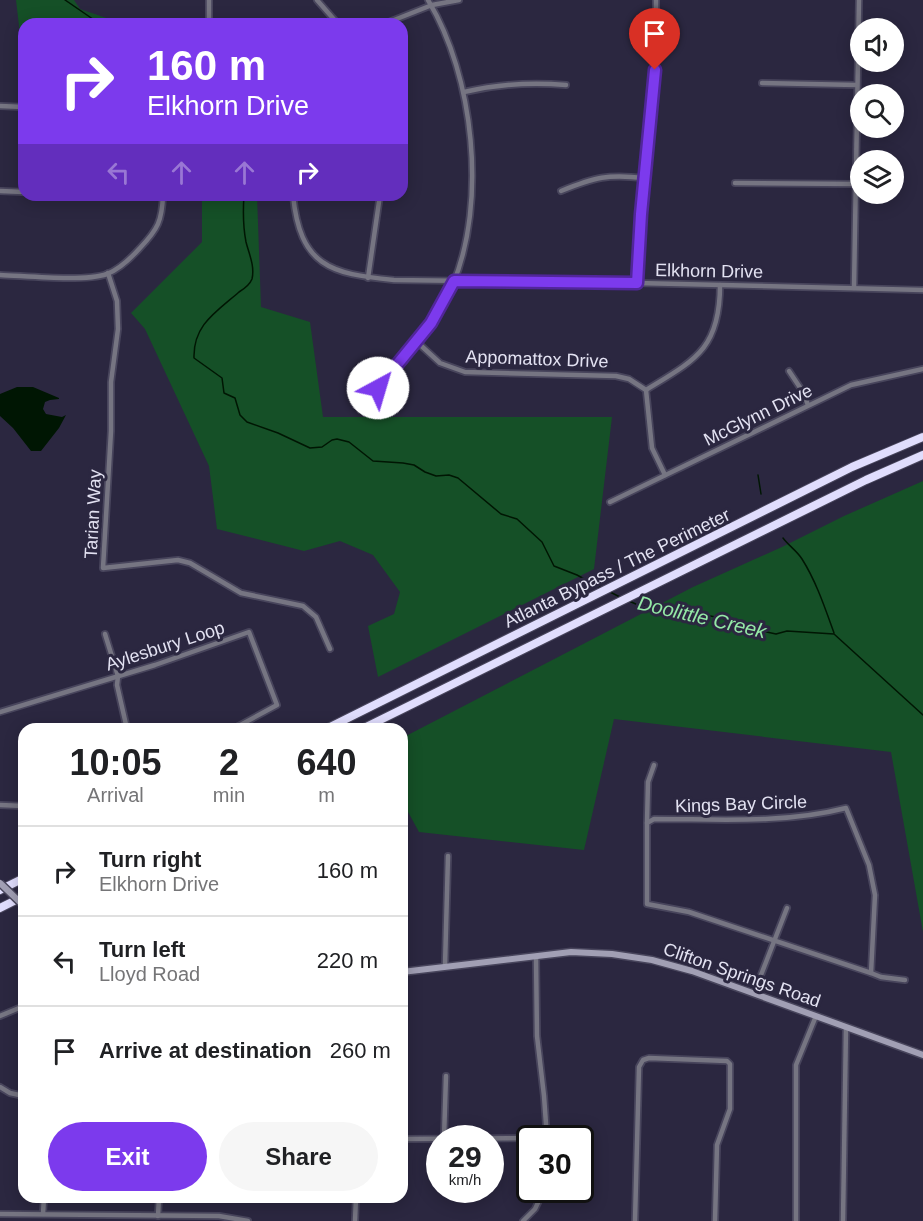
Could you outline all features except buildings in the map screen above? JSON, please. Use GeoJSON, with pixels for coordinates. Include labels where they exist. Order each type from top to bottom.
{"type":"FeatureCollection","features":[{"type":"Feature","properties":{"kind":"highway","name":"Atlanta Bypass / The Perimeter"},"geometry":{"type":"LineString","coordinates":[[338,723],[852,467],[923,437]]}},
{"type":"Feature","properties":{"kind":"highway","name":"Atlanta Bypass / The Perimeter"},"geometry":{"type":"LineString","coordinates":[[374,723],[866,480],[923,455]]}},
{"type":"Feature","properties":{"kind":"highway"},"geometry":{"type":"LineString","coordinates":[[0,890],[18,881]]}},
{"type":"Feature","properties":{"kind":"highway"},"geometry":{"type":"LineString","coordinates":[[0,908],[18,899]]}},
{"type":"Feature","properties":{"kind":"street"},"geometry":{"type":"LineString","coordinates":[[209,0],[209,18]]}},
{"type":"Feature","properties":{"kind":"street"},"geometry":{"type":"LineString","coordinates":[[316,0],[332,18]]}},
{"type":"Feature","properties":{"kind":"street"},"geometry":{"type":"LineString","coordinates":[[378,388],[431,323],[454,281],[467,243],[471,157],[464,92],[449,43],[428,0]]}},
{"type":"Feature","properties":{"kind":"street"},"geometry":{"type":"LineString","coordinates":[[399,18],[432,5],[459,0]]}},
{"type":"Feature","properties":{"kind":"street"},"geometry":{"type":"LineString","coordinates":[[637,283],[656,52],[656,0]]}},
{"type":"Feature","properties":{"kind":"street"},"geometry":{"type":"LineString","coordinates":[[857,84],[859,0]]}},
{"type":"Feature","properties":{"kind":"street"},"geometry":{"type":"LineString","coordinates":[[464,92],[528,83],[566,86]]}},
{"type":"Feature","properties":{"kind":"street"},"geometry":{"type":"LineString","coordinates":[[762,83],[850,86]]}},
{"type":"Feature","properties":{"kind":"street"},"geometry":{"type":"LineString","coordinates":[[0,106],[18,107]]}},
{"type":"Feature","properties":{"kind":"street"},"geometry":{"type":"LineString","coordinates":[[561,190],[600,177],[616,175],[644,178]]}},
{"type":"Feature","properties":{"kind":"street"},"geometry":{"type":"LineString","coordinates":[[735,183],[850,184]]}},
{"type":"Feature","properties":{"kind":"street"},"geometry":{"type":"LineString","coordinates":[[0,191],[18,192]]}},
{"type":"Feature","properties":{"kind":"street"},"geometry":{"type":"LineString","coordinates":[[0,275],[90,277],[108,273],[124,264],[158,229],[163,201]]}},
{"type":"Feature","properties":{"kind":"street","name":"Elkhorn Drive"},"geometry":{"type":"LineString","coordinates":[[294,201],[299,230],[315,259],[336,269],[368,278],[923,290]]}},
{"type":"Feature","properties":{"kind":"street"},"geometry":{"type":"LineString","coordinates":[[368,278],[379,201]]}},
{"type":"Feature","properties":{"kind":"street"},"geometry":{"type":"LineString","coordinates":[[854,288],[856,204]]}},
{"type":"Feature","properties":{"kind":"street","name":"Tarian Way"},"geometry":{"type":"LineString","coordinates":[[108,273],[117,301],[118,329],[111,382],[111,431],[103,568],[178,560],[190,563],[241,594],[303,606],[316,617],[330,649]]}},
{"type":"Feature","properties":{"kind":"street"},"geometry":{"type":"LineString","coordinates":[[665,475],[652,448],[646,390],[707,346],[716,325],[720,285]]}},
{"type":"Feature","properties":{"kind":"street","name":"Appomattox Drive"},"geometry":{"type":"LineString","coordinates":[[416,341],[440,363],[465,372],[616,376],[629,378],[646,390]]}},
{"type":"Feature","properties":{"kind":"street","name":"McGlynn Drive"},"geometry":{"type":"LineString","coordinates":[[610,502],[851,385],[923,369]]}},
{"type":"Feature","properties":{"kind":"street"},"geometry":{"type":"LineString","coordinates":[[789,371],[803,392],[808,405]]}},
{"type":"Feature","properties":{"kind":"street","name":"Aylesbury Loop"},"geometry":{"type":"LineString","coordinates":[[0,712],[118,676],[249,632],[277,705],[244,723]]}},
{"type":"Feature","properties":{"kind":"street"},"geometry":{"type":"LineString","coordinates":[[105,634],[118,676],[117,685],[126,723]]}},
{"type":"Feature","properties":{"kind":"street"},"geometry":{"type":"LineString","coordinates":[[654,765],[648,782],[647,904],[689,912],[871,973],[905,980]]}},
{"type":"Feature","properties":{"kind":"street"},"geometry":{"type":"LineString","coordinates":[[0,805],[18,806]]}},
{"type":"Feature","properties":{"kind":"street","name":"Kings Bay Circle"},"geometry":{"type":"LineString","coordinates":[[647,823],[654,819],[776,819],[818,815],[846,808],[869,865],[875,895],[871,973]]}},
{"type":"Feature","properties":{"kind":"street"},"geometry":{"type":"LineString","coordinates":[[445,966],[448,856]]}},
{"type":"Feature","properties":{"kind":"street"},"geometry":{"type":"LineString","coordinates":[[0,884],[18,900]]}},
{"type":"Feature","properties":{"kind":"street"},"geometry":{"type":"LineString","coordinates":[[754,993],[787,909]]}},
{"type":"Feature","properties":{"kind":"street","name":"Clifton Springs Road"},"geometry":{"type":"LineString","coordinates":[[408,971],[571,952],[612,954],[652,960],[692,971],[923,1055]]}},
{"type":"Feature","properties":{"kind":"street"},"geometry":{"type":"LineString","coordinates":[[536,955],[537,1036],[546,1125]]}},
{"type":"Feature","properties":{"kind":"street"},"geometry":{"type":"LineString","coordinates":[[0,1016],[18,1008]]}},
{"type":"Feature","properties":{"kind":"street"},"geometry":{"type":"LineString","coordinates":[[796,1221],[796,1065],[816,1016]]}},
{"type":"Feature","properties":{"kind":"street"},"geometry":{"type":"LineString","coordinates":[[843,1221],[846,1027]]}},
{"type":"Feature","properties":{"kind":"street"},"geometry":{"type":"LineString","coordinates":[[635,1221],[639,1067],[643,1060],[649,1058],[727,1060],[730,1064],[730,1109],[717,1145],[715,1221]]}},
{"type":"Feature","properties":{"kind":"street"},"geometry":{"type":"LineString","coordinates":[[444,1125],[446,1076]]}},
{"type":"Feature","properties":{"kind":"street"},"geometry":{"type":"LineString","coordinates":[[0,1087],[18,1095]]}},
{"type":"Feature","properties":{"kind":"street"},"geometry":{"type":"LineString","coordinates":[[408,1139],[426,1138]]}},
{"type":"Feature","properties":{"kind":"street"},"geometry":{"type":"LineString","coordinates":[[43,1215],[44,1203]]}},
{"type":"Feature","properties":{"kind":"street"},"geometry":{"type":"LineString","coordinates":[[158,1216],[159,1203]]}},
{"type":"Feature","properties":{"kind":"street"},"geometry":{"type":"LineString","coordinates":[[355,1221],[356,1203]]}},
{"type":"Feature","properties":{"kind":"street"},"geometry":{"type":"LineString","coordinates":[[523,1221],[538,1203]]}},
{"type":"Feature","properties":{"kind":"street"},"geometry":{"type":"LineString","coordinates":[[0,1214],[219,1216],[248,1221]]}},
{"type":"Feature","properties":{"kind":"green space"},"geometry":{"type":"Polygon","coordinates":[[[16,0],[74,0],[80,9],[106,18],[18,18],[16,0]]]}},
{"type":"Feature","properties":{"kind":"green space"},"geometry":{"type":"Polygon","coordinates":[[[202,201],[257,201],[261,307],[310,322],[323,417],[612,417],[594,569],[378,677],[368,626],[394,614],[400,592],[373,555],[340,541],[304,551],[217,529],[209,466],[145,329],[131,313],[202,242],[202,201]]]}},
{"type":"Feature","properties":{"kind":"green space"},"geometry":{"type":"Polygon","coordinates":[[[923,481],[923,932],[891,752],[614,719],[584,850],[419,832],[408,812],[408,735],[693,587],[923,481]]]}},
{"type":"Feature","properties":{"kind":"shaded area"},"geometry":{"type":"Polygon","coordinates":[[[17,387],[33,387],[59,398],[45,402],[43,409],[46,414],[62,417],[66,415],[41,451],[31,451],[0,416],[0,394],[17,387]]]}},
{"type":"Feature","properties":{"kind":"waterway","name":"Doolittle Creek"},"geometry":{"type":"LineString","coordinates":[[65,0],[91,18]]}},
{"type":"Feature","properties":{"kind":"waterway","name":"Doolittle Creek"},"geometry":{"type":"LineString","coordinates":[[244,201],[244,230],[252,265],[252,279],[247,286],[214,313],[202,328],[197,337],[194,358],[222,378],[224,393],[235,398],[240,415],[247,422],[310,448],[322,447],[337,439],[349,442],[373,461],[414,465],[436,476],[449,475],[458,478],[501,514],[517,519],[542,542],[554,566],[601,588]]}},
{"type":"Feature","properties":{"kind":"waterway"},"geometry":{"type":"LineString","coordinates":[[758,475],[761,494]]}},
{"type":"Feature","properties":{"kind":"waterway"},"geometry":{"type":"LineString","coordinates":[[783,538],[807,567],[834,633]]}},
{"type":"Feature","properties":{"kind":"waterway","name":"Doolittle Creek"},"geometry":{"type":"LineString","coordinates":[[608,591],[622,598]]}},
{"type":"Feature","properties":{"kind":"waterway","name":"Doolittle Creek"},"geometry":{"type":"LineString","coordinates":[[629,601],[666,611],[737,621],[753,629],[776,634],[787,631],[834,634],[923,715]]}},
{"type":"Feature","properties":{"kind":"route"},"geometry":{"type":"LineString","coordinates":[[378,388],[431,323],[454,281],[637,283],[641,214],[655,70]]}}]}
